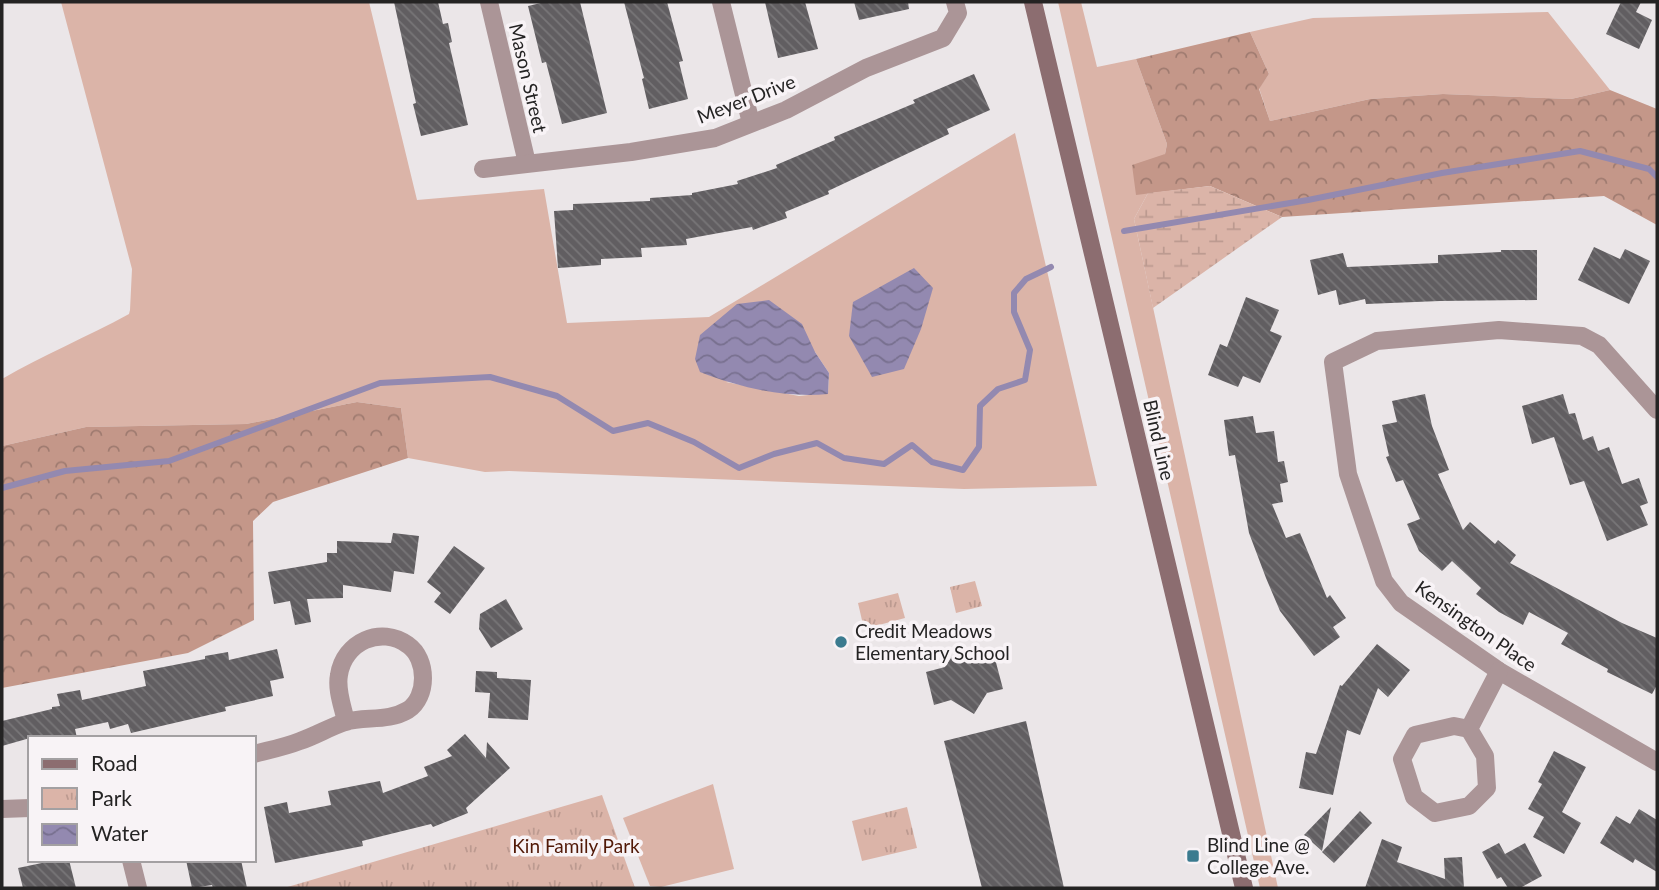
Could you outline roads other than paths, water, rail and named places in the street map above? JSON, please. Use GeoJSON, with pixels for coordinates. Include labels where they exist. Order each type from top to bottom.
{"type":"FeatureCollection","features":[{"type":"Feature","properties":{"kind":"street","name":"Mason Street"},"geometry":{"type":"LineString","coordinates":[[489,2],[527,163]]}},
{"type":"Feature","properties":{"kind":"street"},"geometry":{"type":"LineString","coordinates":[[721,2],[751,123]]}},
{"type":"Feature","properties":{"kind":"street","name":"Blind Line"},"geometry":{"type":"LineString","coordinates":[[1032,2],[1244,888]]}},
{"type":"Feature","properties":{"kind":"street","name":"Meyer Drive"},"geometry":{"type":"LineString","coordinates":[[483,169],[631,152],[715,138],[786,110],[866,68],[943,38],[956,7]]}},
{"type":"Feature","properties":{"kind":"street","name":"Kensington Place"},"geometry":{"type":"LineString","coordinates":[[1657,410],[1598,345],[1582,336],[1499,330],[1377,341],[1333,362],[1348,474],[1384,581],[1401,603],[1499,671],[1657,762]]}},
{"type":"Feature","properties":{"kind":"street"},"geometry":{"type":"LineString","coordinates":[[256,753],[300,741],[346,722],[381,720],[407,710],[418,700],[424,684],[420,663],[410,646],[391,636],[371,638],[355,644],[339,672],[338,687],[346,722]]}},
{"type":"Feature","properties":{"kind":"street"},"geometry":{"type":"LineString","coordinates":[[1469,729],[1499,671]]}},
{"type":"Feature","properties":{"kind":"street"},"geometry":{"type":"LineString","coordinates":[[1454,726],[1469,729],[1485,756],[1488,788],[1469,806],[1435,813],[1414,797],[1402,759],[1415,735],[1454,726]]}},
{"type":"Feature","properties":{"kind":"street"},"geometry":{"type":"LineString","coordinates":[[2,809],[28,808]]}},
{"type":"Feature","properties":{"kind":"street"},"geometry":{"type":"LineString","coordinates":[[132,862],[138,888]]}},
{"type":"Feature","properties":{"kind":"water"},"geometry":{"type":"Polygon","coordinates":[[[914,268],[933,288],[921,329],[904,369],[872,377],[849,336],[853,302],[914,268]]]}},
{"type":"Feature","properties":{"kind":"water"},"geometry":{"type":"Polygon","coordinates":[[[769,300],[802,324],[815,352],[829,373],[828,394],[796,395],[763,390],[700,372],[695,359],[700,335],[737,304],[769,300]]]}},
{"type":"Feature","properties":{"kind":"waterway"},"geometry":{"type":"LineString","coordinates":[[1124,231],[1308,200],[1442,173],[1580,151],[1649,169],[1657,177]]}},
{"type":"Feature","properties":{"kind":"waterway"},"geometry":{"type":"LineString","coordinates":[[2,488],[65,471],[169,461],[380,383],[490,377],[557,396],[613,431],[648,423],[694,442],[739,468],[774,454],[817,443],[844,458],[884,464],[912,445],[932,462],[963,470],[979,447],[980,406],[998,389],[1025,380],[1030,350],[1014,312],[1014,293],[1026,279],[1051,267]]}},
{"type":"Feature","properties":{"kind":"place","name":"Credit Meadows Elementary School"},"geometry":{"type":"Point","coordinates":[841,642]}},
{"type":"Feature","properties":{"kind":"place","name":"Blind Line @ College Ave."},"geometry":{"type":"Point","coordinates":[1193,856]}},
{"type":"Feature","properties":{"kind":"park label","name":"Kin Family Park"},"geometry":{"type":"Point","coordinates":[576,846]}}]}
